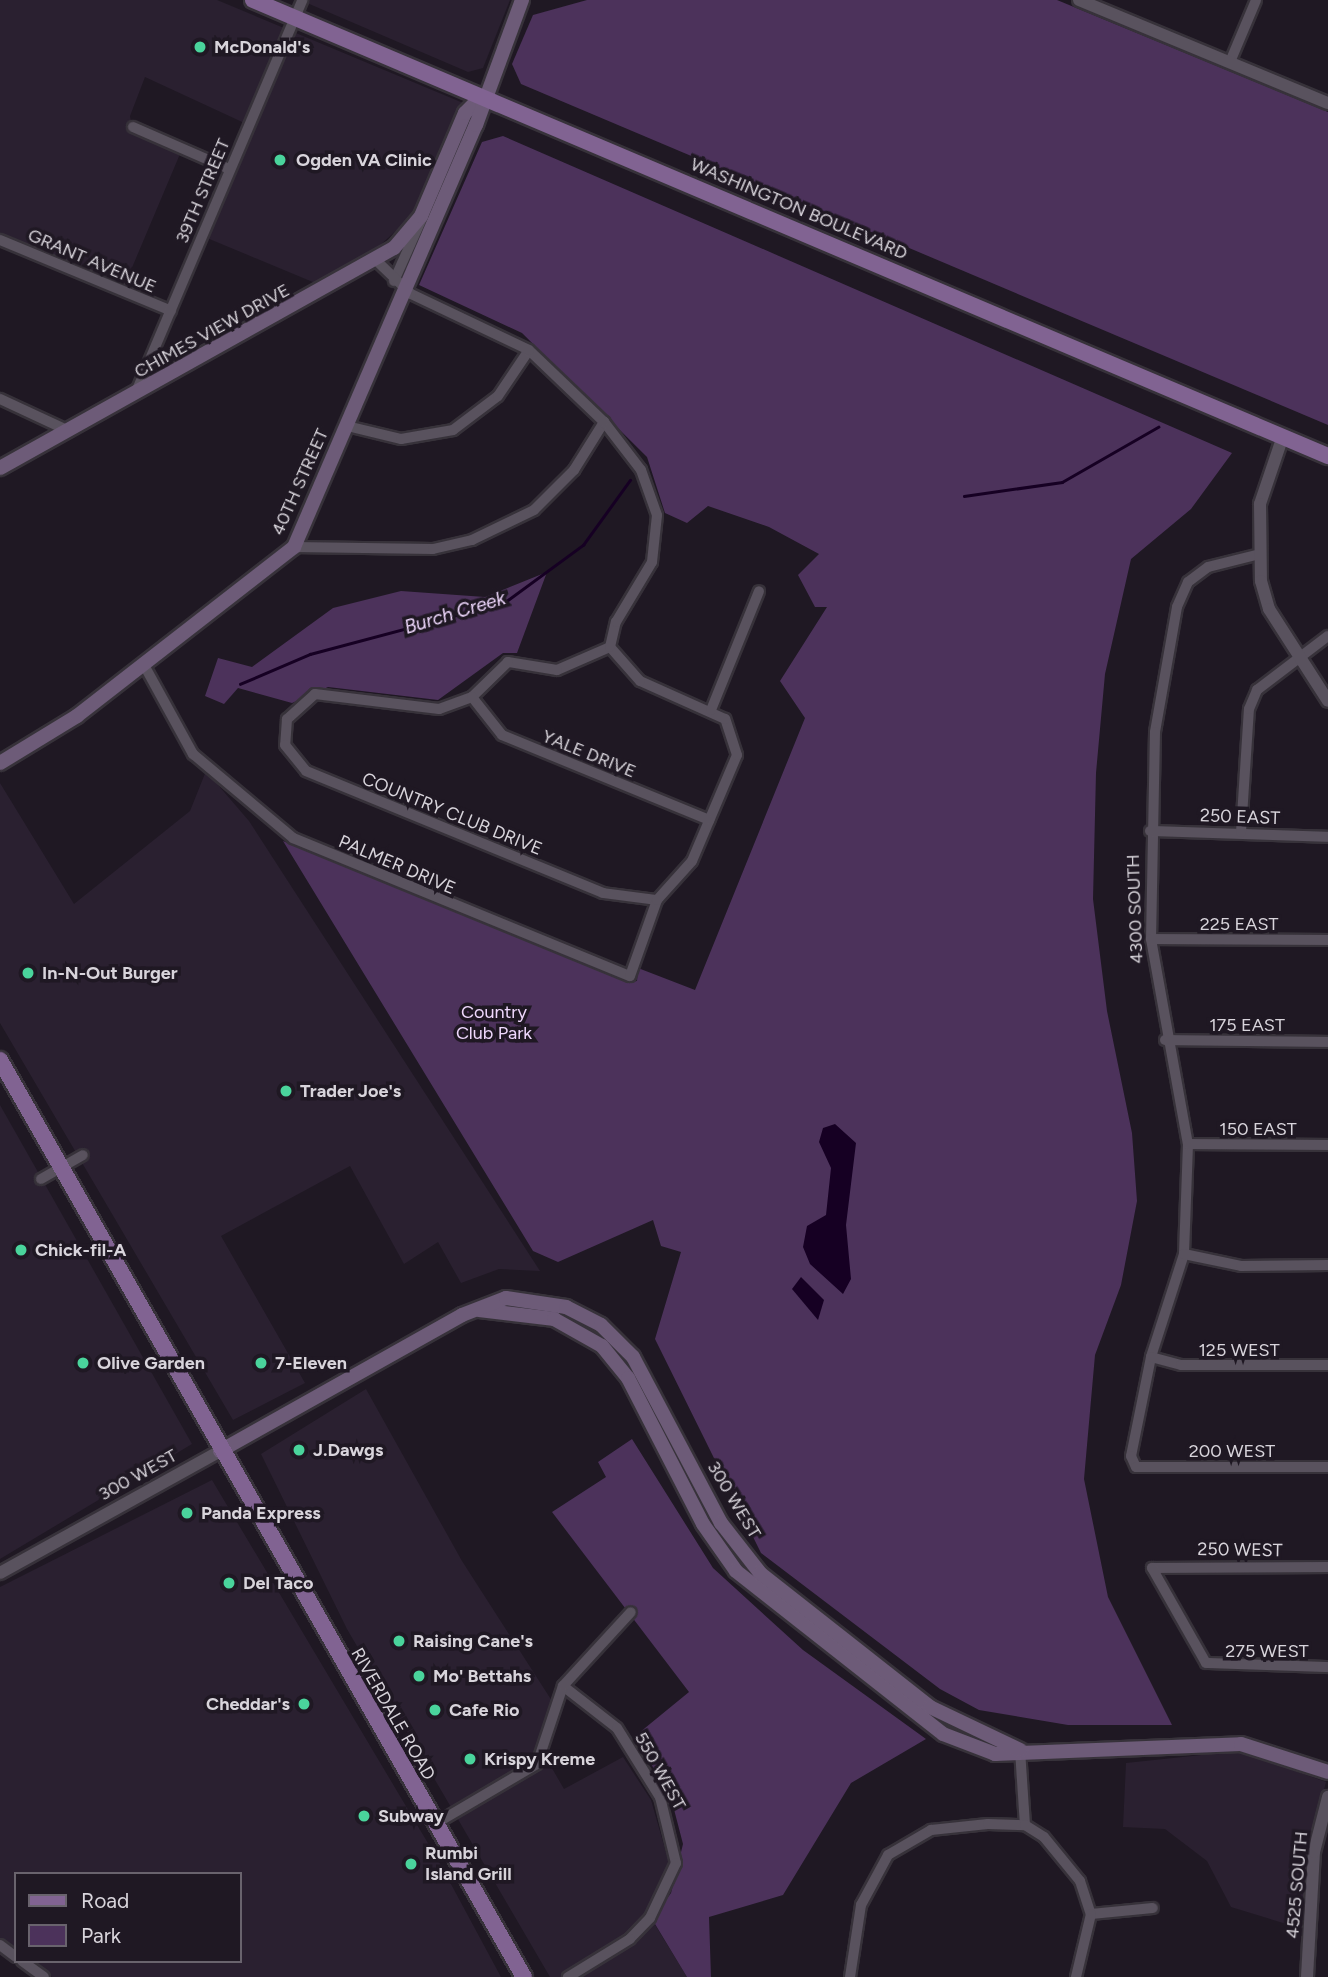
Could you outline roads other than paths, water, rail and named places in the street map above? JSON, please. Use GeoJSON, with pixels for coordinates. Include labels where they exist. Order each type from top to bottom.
{"type":"FeatureCollection","features":[{"type":"Feature","properties":{"kind":"main road","name":"WASHINGTON BOULEVARD"},"geometry":{"type":"LineString","coordinates":[[253,0],[1328,456]]}},
{"type":"Feature","properties":{"kind":"main road","name":"40TH STREET"},"geometry":{"type":"LineString","coordinates":[[0,763],[144,665],[294,547],[347,426],[399,285],[476,125],[482,96],[522,0]]}},
{"type":"Feature","properties":{"kind":"main road","name":"40TH STREET"},"geometry":{"type":"LineString","coordinates":[[425,208],[465,113],[482,96]]}},
{"type":"Feature","properties":{"kind":"main road","name":"CHIMES VIEW DRIVE"},"geometry":{"type":"LineString","coordinates":[[0,468],[377,261],[406,237],[425,208]]}},
{"type":"Feature","properties":{"kind":"main road"},"geometry":{"type":"LineString","coordinates":[[0,1060],[56,1162]]}},
{"type":"Feature","properties":{"kind":"main road","name":"RIVERDALE ROAD"},"geometry":{"type":"LineString","coordinates":[[56,1162],[524,1977]]}},
{"type":"Feature","properties":{"kind":"main road","name":"300 WEST"},"geometry":{"type":"LineString","coordinates":[[220,1451],[479,1310],[506,1298],[542,1300],[607,1329],[638,1364],[721,1523],[760,1573],[930,1707],[1020,1750],[1241,1744],[1328,1772]]}},
{"type":"Feature","properties":{"kind":"street","name":"39TH STREET"},"geometry":{"type":"LineString","coordinates":[[135,395],[302,0]]}},
{"type":"Feature","properties":{"kind":"street"},"geometry":{"type":"LineString","coordinates":[[1079,0],[1328,103]]}},
{"type":"Feature","properties":{"kind":"street"},"geometry":{"type":"LineString","coordinates":[[1230,62],[1256,0]]}},
{"type":"Feature","properties":{"kind":"street"},"geometry":{"type":"LineString","coordinates":[[133,127],[229,169]]}},
{"type":"Feature","properties":{"kind":"street","name":"40TH STREET"},"geometry":{"type":"LineString","coordinates":[[399,285],[425,208]]}},
{"type":"Feature","properties":{"kind":"street","name":"GRANT AVENUE"},"geometry":{"type":"LineString","coordinates":[[0,240],[171,311]]}},
{"type":"Feature","properties":{"kind":"street"},"geometry":{"type":"LineString","coordinates":[[377,261],[399,285],[529,350],[604,422],[641,470],[657,516],[652,562],[616,622],[610,646],[640,681],[711,710],[733,730],[737,755],[692,861],[657,900]]}},
{"type":"Feature","properties":{"kind":"street"},"geometry":{"type":"LineString","coordinates":[[347,426],[401,439],[453,430],[498,396],[529,350]]}},
{"type":"Feature","properties":{"kind":"street"},"geometry":{"type":"LineString","coordinates":[[0,399],[70,431]]}},
{"type":"Feature","properties":{"kind":"street"},"geometry":{"type":"LineString","coordinates":[[294,547],[433,549],[472,540],[534,510],[574,470],[604,422]]}},
{"type":"Feature","properties":{"kind":"street"},"geometry":{"type":"LineString","coordinates":[[1283,436],[1260,504],[1256,555],[1269,609],[1328,701]]}},
{"type":"Feature","properties":{"kind":"street","name":"4300 SOUTH"},"geometry":{"type":"LineString","coordinates":[[1136,1467],[1131,1456],[1151,1357],[1184,1254],[1188,1144],[1165,1040],[1151,939],[1150,831],[1155,732],[1177,607],[1188,582],[1208,567],[1256,555]]}},
{"type":"Feature","properties":{"kind":"street"},"geometry":{"type":"LineString","coordinates":[[711,710],[759,591]]}},
{"type":"Feature","properties":{"kind":"street"},"geometry":{"type":"LineString","coordinates":[[1241,832],[1249,709],[1257,690],[1328,636]]}},
{"type":"Feature","properties":{"kind":"street","name":"COUNTRY CLUB DRIVE"},"geometry":{"type":"LineString","coordinates":[[610,646],[558,670],[509,662],[472,697],[439,709],[315,694],[287,719],[285,745],[306,771],[603,893],[657,900]]}},
{"type":"Feature","properties":{"kind":"street","name":"PALMER DRIVE"},"geometry":{"type":"LineString","coordinates":[[144,665],[193,754],[293,838],[631,976],[657,900]]}},
{"type":"Feature","properties":{"kind":"street","name":"YALE DRIVE"},"geometry":{"type":"LineString","coordinates":[[472,697],[502,735],[709,820]]}},
{"type":"Feature","properties":{"kind":"street","name":"250 EAST"},"geometry":{"type":"LineString","coordinates":[[1150,831],[1328,837]]}},
{"type":"Feature","properties":{"kind":"street","name":"225 EAST"},"geometry":{"type":"LineString","coordinates":[[1151,939],[1328,940]]}},
{"type":"Feature","properties":{"kind":"street","name":"175 EAST"},"geometry":{"type":"LineString","coordinates":[[1165,1040],[1328,1042]]}},
{"type":"Feature","properties":{"kind":"street","name":"150 EAST"},"geometry":{"type":"LineString","coordinates":[[1188,1144],[1328,1145]]}},
{"type":"Feature","properties":{"kind":"street"},"geometry":{"type":"LineString","coordinates":[[41,1179],[56,1162],[83,1155]]}},
{"type":"Feature","properties":{"kind":"street"},"geometry":{"type":"LineString","coordinates":[[1184,1254],[1241,1266],[1328,1265]]}},
{"type":"Feature","properties":{"kind":"street","name":"125 WEST"},"geometry":{"type":"LineString","coordinates":[[1151,1357],[1181,1365],[1328,1365]]}},
{"type":"Feature","properties":{"kind":"street","name":"300 WEST"},"geometry":{"type":"LineString","coordinates":[[0,1573],[220,1451]]}},
{"type":"Feature","properties":{"kind":"street","name":"200 WEST"},"geometry":{"type":"LineString","coordinates":[[1136,1467],[1328,1467]]}},
{"type":"Feature","properties":{"kind":"street","name":"250 WEST"},"geometry":{"type":"LineString","coordinates":[[1206,1663],[1152,1569],[1328,1567]]}},
{"type":"Feature","properties":{"kind":"street"},"geometry":{"type":"LineString","coordinates":[[435,1824],[537,1764],[563,1686],[631,1612]]}},
{"type":"Feature","properties":{"kind":"street","name":"275 WEST"},"geometry":{"type":"LineString","coordinates":[[1206,1663],[1328,1667]]}},
{"type":"Feature","properties":{"kind":"street","name":"550 WEST"},"geometry":{"type":"LineString","coordinates":[[563,1686],[617,1728],[660,1797],[676,1863],[650,1918],[631,1939],[568,1977]]}},
{"type":"Feature","properties":{"kind":"street"},"geometry":{"type":"LineString","coordinates":[[1020,1750],[1025,1825]]}},
{"type":"Feature","properties":{"kind":"street","name":"4525 SOUTH"},"geometry":{"type":"LineString","coordinates":[[1307,1977],[1314,1852],[1328,1797]]}},
{"type":"Feature","properties":{"kind":"street"},"geometry":{"type":"LineString","coordinates":[[850,1977],[861,1905],[888,1855],[931,1830],[1025,1825],[1069,1863],[1091,1914],[1076,1977]]}},
{"type":"Feature","properties":{"kind":"street"},"geometry":{"type":"LineString","coordinates":[[1091,1914],[1153,1908]]}},
{"type":"Feature","properties":{"kind":"street"},"geometry":{"type":"LineString","coordinates":[[25,1963],[44,1977]]}},
{"type":"Feature","properties":{"kind":"waterway","name":"Burch Creek"},"geometry":{"type":"LineString","coordinates":[[964,496],[1062,482],[1158,427]]}},
{"type":"Feature","properties":{"kind":"waterway","name":"Burch Creek"},"geometry":{"type":"LineString","coordinates":[[240,684],[310,654],[505,602],[583,545],[630,480]]}},
{"type":"Feature","properties":{"kind":"place","name":"McDonald's"},"geometry":{"type":"Point","coordinates":[200,47]}},
{"type":"Feature","properties":{"kind":"place","name":"Ogden VA Clinic"},"geometry":{"type":"Point","coordinates":[280,160]}},
{"type":"Feature","properties":{"kind":"place","name":"In-N-Out Burger"},"geometry":{"type":"Point","coordinates":[28,973]}},
{"type":"Feature","properties":{"kind":"place","name":"Trader Joe's"},"geometry":{"type":"Point","coordinates":[286,1091]}},
{"type":"Feature","properties":{"kind":"place","name":"Chick-fil-A"},"geometry":{"type":"Point","coordinates":[21,1250]}},
{"type":"Feature","properties":{"kind":"place","name":"Olive Garden"},"geometry":{"type":"Point","coordinates":[83,1363]}},
{"type":"Feature","properties":{"kind":"place","name":"7-Eleven"},"geometry":{"type":"Point","coordinates":[261,1363]}},
{"type":"Feature","properties":{"kind":"place","name":"J.Dawgs"},"geometry":{"type":"Point","coordinates":[299,1450]}},
{"type":"Feature","properties":{"kind":"place","name":"Panda Express"},"geometry":{"type":"Point","coordinates":[187,1513]}},
{"type":"Feature","properties":{"kind":"place","name":"Del Taco"},"geometry":{"type":"Point","coordinates":[229,1583]}},
{"type":"Feature","properties":{"kind":"place","name":"Raising Cane's"},"geometry":{"type":"Point","coordinates":[399,1641]}},
{"type":"Feature","properties":{"kind":"place","name":"Mo' Bettahs"},"geometry":{"type":"Point","coordinates":[419,1676]}},
{"type":"Feature","properties":{"kind":"place","name":"Cheddar's"},"geometry":{"type":"Point","coordinates":[304,1704]}},
{"type":"Feature","properties":{"kind":"place","name":"Cafe Rio"},"geometry":{"type":"Point","coordinates":[435,1710]}},
{"type":"Feature","properties":{"kind":"place","name":"Krispy Kreme"},"geometry":{"type":"Point","coordinates":[470,1759]}},
{"type":"Feature","properties":{"kind":"place","name":"Subway"},"geometry":{"type":"Point","coordinates":[364,1816]}},
{"type":"Feature","properties":{"kind":"place","name":"Rumbi Island Grill"},"geometry":{"type":"Point","coordinates":[411,1864]}},
{"type":"Feature","properties":{"kind":"park label","name":"Country Club Park"},"geometry":{"type":"Point","coordinates":[494,1023]}}]}
